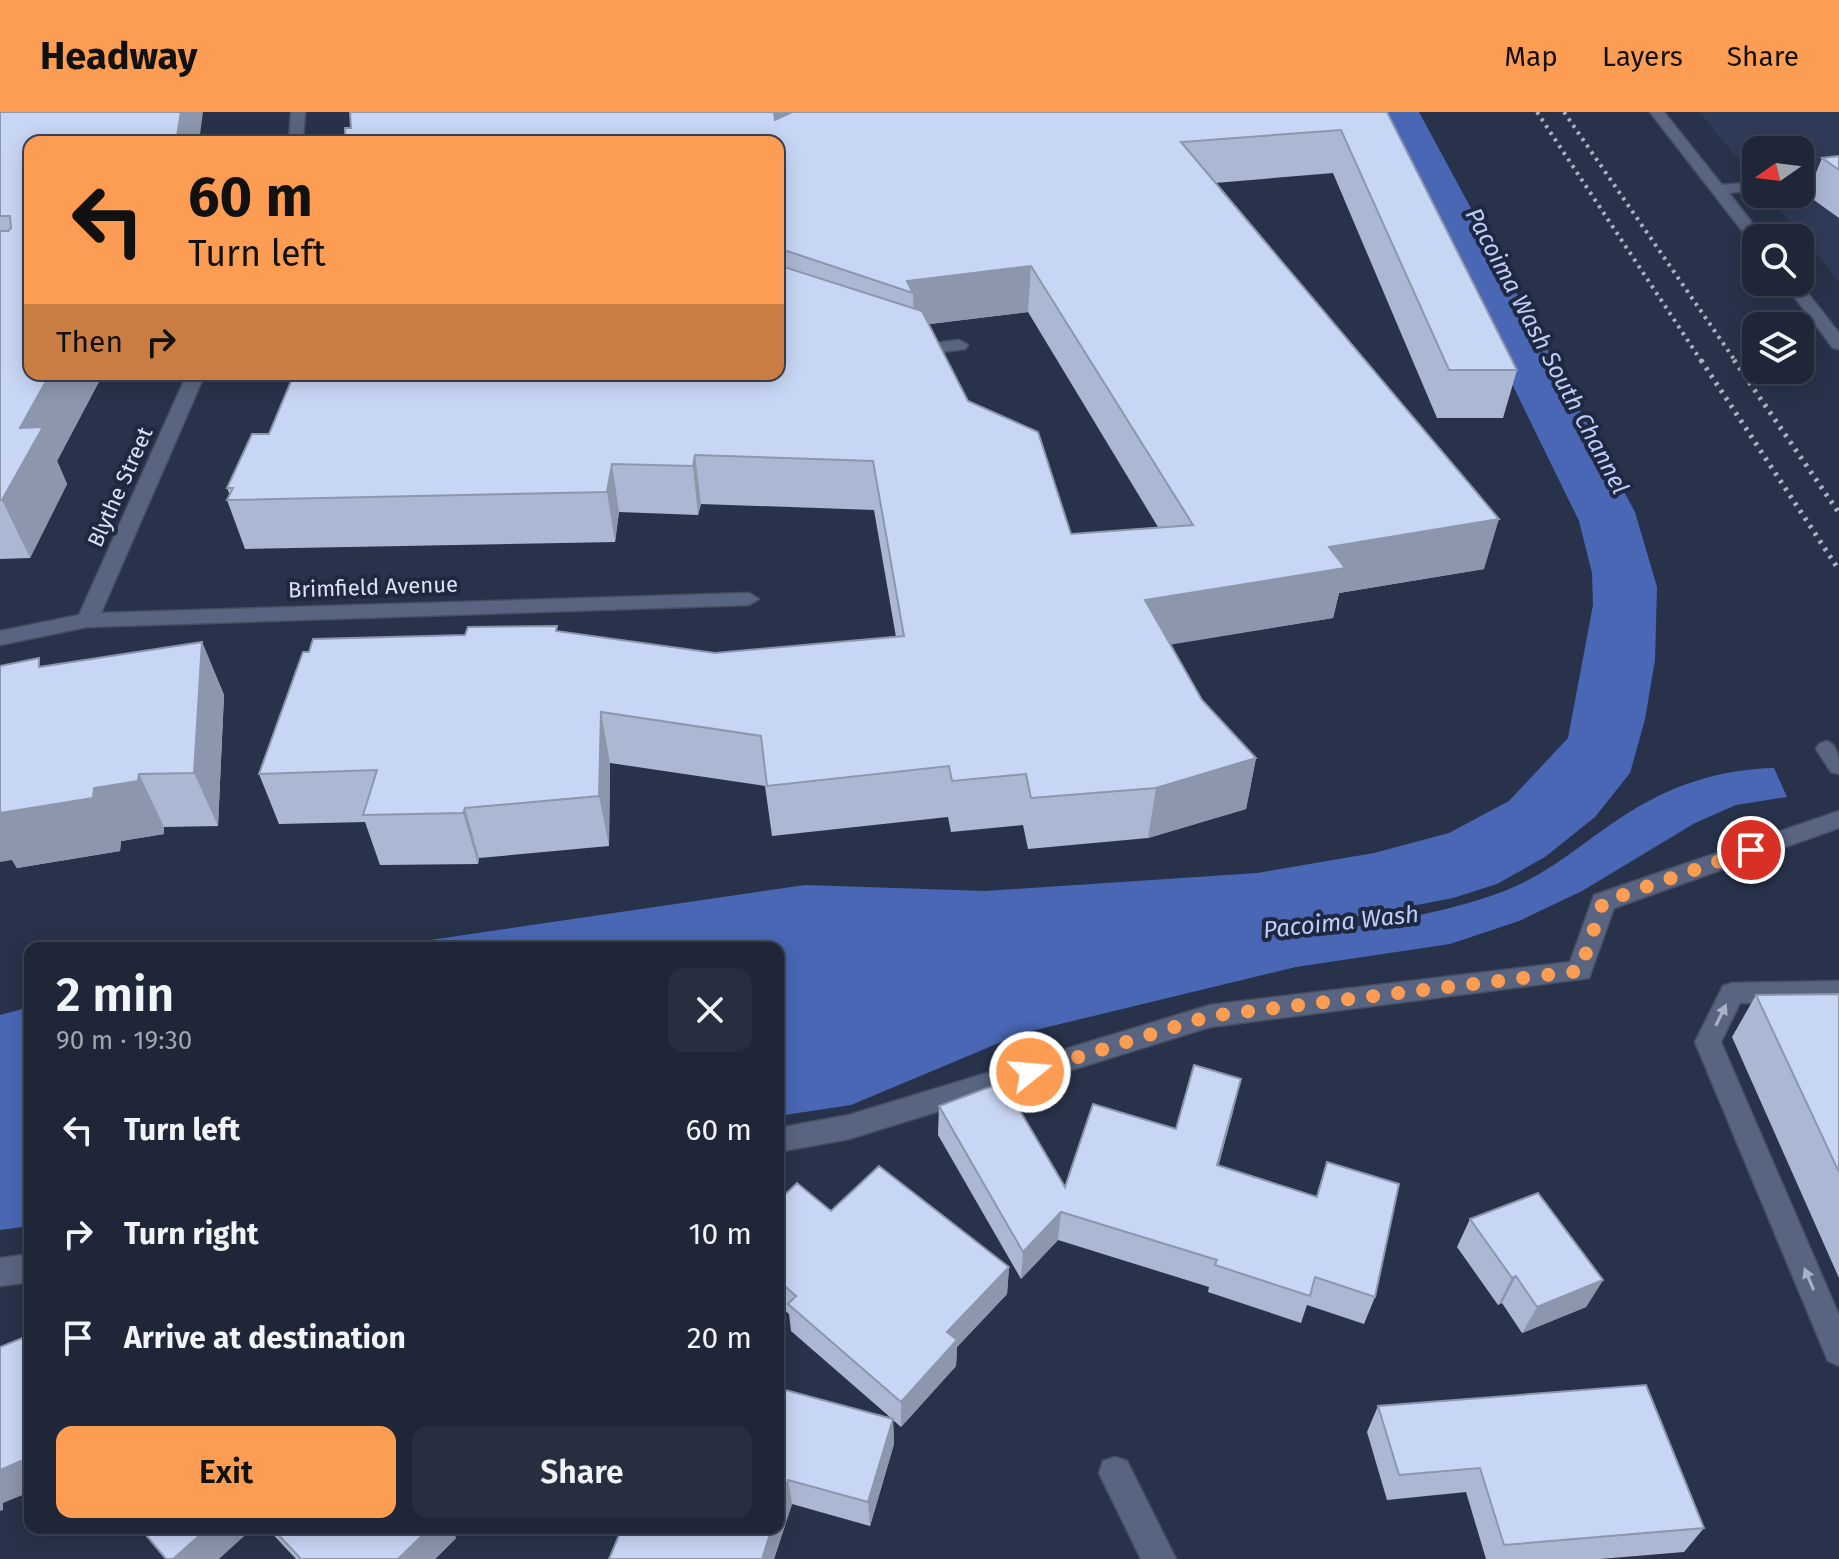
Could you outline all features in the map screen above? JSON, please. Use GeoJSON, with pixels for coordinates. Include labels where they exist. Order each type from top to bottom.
{"type":"FeatureCollection","features":[{"type":"Feature","properties":{"kind":"street"},"geometry":{"type":"LineString","coordinates":[[296,136],[298,112]]}},
{"type":"Feature","properties":{"kind":"street"},"geometry":{"type":"LineString","coordinates":[[1657,112],[1745,224]]}},
{"type":"Feature","properties":{"kind":"street"},"geometry":{"type":"LineString","coordinates":[[1814,180],[1839,177]]}},
{"type":"Feature","properties":{"kind":"street"},"geometry":{"type":"LineString","coordinates":[[1718,190],[1742,187]]}},
{"type":"Feature","properties":{"kind":"street"},"geometry":{"type":"LineString","coordinates":[[1802,296],[1839,344]]}},
{"type":"Feature","properties":{"kind":"street"},"geometry":{"type":"LineString","coordinates":[[890,340],[918,350],[959,345]]}},
{"type":"Feature","properties":{"kind":"street","name":"Blythe Street"},"geometry":{"type":"LineString","coordinates":[[87,620],[193,380]]}},
{"type":"Feature","properties":{"kind":"street","name":"Brimfield Avenue"},"geometry":{"type":"LineString","coordinates":[[0,638],[87,620],[749,599]]}},
{"type":"Feature","properties":{"kind":"street"},"geometry":{"type":"LineString","coordinates":[[784,1139],[849,1127],[1210,1016],[1580,971],[1603,902],[1839,819]]}},
{"type":"Feature","properties":{"kind":"street"},"geometry":{"type":"LineString","coordinates":[[1839,991],[1732,993],[1708,1042],[1839,1351]]}},
{"type":"Feature","properties":{"kind":"street"},"geometry":{"type":"LineString","coordinates":[[0,1272],[24,1269]]}},
{"type":"Feature","properties":{"kind":"street"},"geometry":{"type":"LineString","coordinates":[[1115,1473],[1159,1559]]}},
{"type":"Feature","properties":{"kind":"shaded area"},"geometry":{"type":"Polygon","coordinates":[[[1699,112],[1839,112],[1839,281],[1814,251],[1814,224],[1792,224],[1779,208],[1814,208],[1814,136],[1742,136],[1742,164],[1699,112]]]}},
{"type":"Feature","properties":{"kind":"water","name":"Pacoima Wash South Channel"},"geometry":{"type":"Polygon","coordinates":[[[1379,112],[1419,112],[1635,512],[1657,587],[1655,660],[1645,719],[1630,773],[1595,817],[1545,857],[1497,884],[1453,898],[1288,932],[1293,936],[1402,919],[1455,907],[1507,890],[1557,863],[1636,808],[1702,779],[1737,771],[1774,768],[1787,797],[1736,805],[1695,823],[1582,891],[1519,921],[1450,944],[1296,967],[1023,1033],[851,1105],[784,1115],[784,942],[417,942],[805,885],[985,891],[1257,873],[1374,853],[1449,833],[1509,801],[1568,738],[1593,605],[1592,573],[1579,521],[1379,112]]]}},
{"type":"Feature","properties":{"kind":"water"},"geometry":{"type":"Polygon","coordinates":[[[24,1009],[24,1227],[0,1230],[0,1015],[24,1009]]]}},
{"type":"Feature","properties":{"kind":"building"},"geometry":{"type":"Polygon","coordinates":[[[0,112],[181,112],[177,136],[24,136],[24,380],[47,380],[20,428],[43,427],[2,500],[0,231],[11,228],[10,216],[0,216],[0,112]]]}},
{"type":"Feature","properties":{"kind":"building"},"geometry":{"type":"Polygon","coordinates":[[[350,112],[774,112],[775,120],[792,112],[1387,112],[1517,370],[1449,370],[1341,130],[1181,142],[1499,519],[1329,547],[1345,568],[1145,600],[1202,700],[1256,758],[1156,788],[1031,798],[1026,774],[952,781],[949,766],[767,786],[761,736],[601,712],[599,796],[465,808],[463,813],[363,815],[377,770],[259,774],[303,652],[309,652],[313,639],[465,635],[468,627],[557,626],[556,631],[715,653],[904,636],[873,461],[695,455],[693,466],[612,464],[607,492],[227,500],[233,488],[227,488],[252,434],[269,434],[292,380],[784,380],[784,267],[922,311],[968,401],[1038,432],[1071,534],[1193,525],[1031,266],[907,281],[913,293],[784,250],[784,136],[345,136],[345,128],[351,128],[350,112]]]}},
{"type":"Feature","properties":{"kind":"building"},"geometry":{"type":"Polygon","coordinates":[[[1839,156],[1839,170],[1822,158],[1839,156]]]}},
{"type":"Feature","properties":{"kind":"building"},"geometry":{"type":"Polygon","coordinates":[[[202,642],[194,773],[139,774],[138,781],[94,788],[93,798],[0,813],[0,666],[39,658],[39,667],[202,642]]]}},
{"type":"Feature","properties":{"kind":"building"},"geometry":{"type":"Polygon","coordinates":[[[1839,994],[1839,1172],[1756,995],[1839,994]]]}},
{"type":"Feature","properties":{"kind":"building"},"geometry":{"type":"Polygon","coordinates":[[[1194,1065],[1241,1079],[1217,1165],[1317,1197],[1327,1162],[1399,1184],[1375,1297],[1315,1277],[1310,1296],[1215,1265],[1217,1260],[1061,1212],[1023,1252],[939,1106],[1003,1082],[1065,1187],[1093,1104],[1176,1129],[1194,1065]]]}},
{"type":"Feature","properties":{"kind":"building"},"geometry":{"type":"Polygon","coordinates":[[[879,1166],[1009,1267],[947,1332],[957,1340],[901,1402],[788,1304],[796,1296],[784,1285],[784,1195],[797,1183],[831,1211],[879,1166]]]}},
{"type":"Feature","properties":{"kind":"building"},"geometry":{"type":"Polygon","coordinates":[[[1538,1193],[1603,1280],[1537,1307],[1470,1219],[1538,1193]]]}},
{"type":"Feature","properties":{"kind":"building"},"geometry":{"type":"Polygon","coordinates":[[[24,1337],[24,1460],[0,1470],[0,1347],[24,1337]]]}},
{"type":"Feature","properties":{"kind":"building"},"geometry":{"type":"Polygon","coordinates":[[[1646,1385],[1704,1528],[1504,1545],[1480,1468],[1399,1475],[1378,1406],[1646,1385]]]}},
{"type":"Feature","properties":{"kind":"building"},"geometry":{"type":"Polygon","coordinates":[[[784,1390],[893,1419],[868,1502],[788,1480],[784,1492],[784,1390]]]}},
{"type":"Feature","properties":{"kind":"building"},"geometry":{"type":"Polygon","coordinates":[[[145,1534],[201,1534],[173,1559],[166,1559],[145,1534]]]}},
{"type":"Feature","properties":{"kind":"building"},"geometry":{"type":"Polygon","coordinates":[[[278,1534],[424,1534],[398,1559],[301,1559],[278,1534]]]}},
{"type":"Feature","properties":{"kind":"building"},"geometry":{"type":"Polygon","coordinates":[[[619,1534],[770,1534],[762,1559],[609,1559],[619,1534]]]}},
{"type":"Feature","properties":{"kind":"railway"},"geometry":{"type":"LineString","coordinates":[[1537,112],[1702,362]]}},
{"type":"Feature","properties":{"kind":"railway"},"geometry":{"type":"LineString","coordinates":[[1564,112],[1736,362]]}},
{"type":"Feature","properties":{"kind":"railway"},"geometry":{"type":"LineString","coordinates":[[1701,360],[1839,570]]}},
{"type":"Feature","properties":{"kind":"railway"},"geometry":{"type":"LineString","coordinates":[[1734,360],[1839,513]]}},
{"type":"Feature","properties":{"kind":"route"},"geometry":{"type":"LineString","coordinates":[[1030,1072],[1210,1016],[1580,971],[1603,902],[1751,850]]}},
{"type":"Feature","properties":{"kind":"water label","name":"Pacoima Wash"},"geometry":{"type":"Point","coordinates":[1341,922]}}]}
